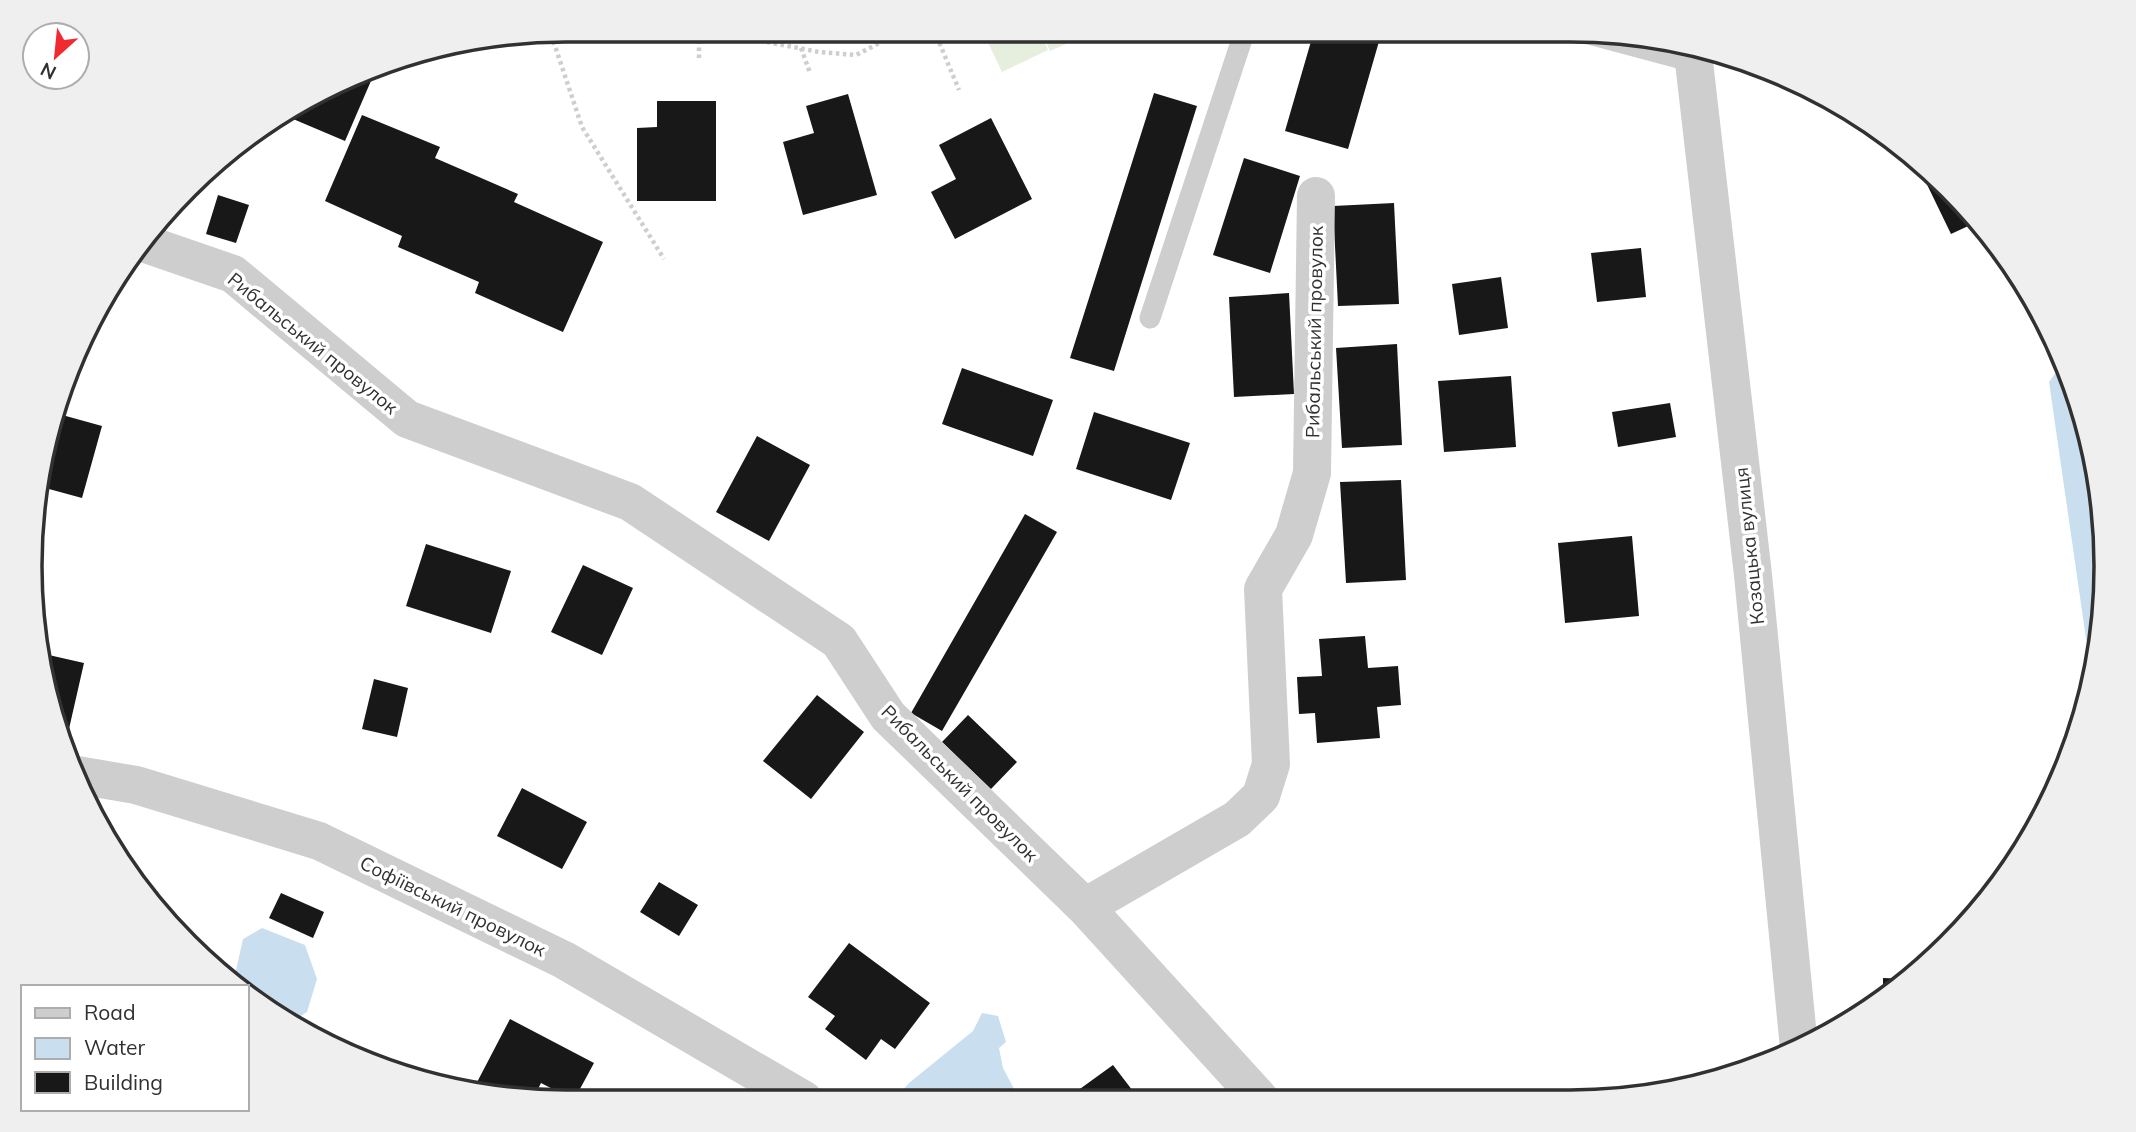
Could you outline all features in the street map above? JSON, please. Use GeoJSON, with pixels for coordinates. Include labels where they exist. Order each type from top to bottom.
{"type":"FeatureCollection","features":[{"type":"Feature","properties":{"kind":"street","name":"Козацька вулиця"},"geometry":{"type":"LineString","coordinates":[[1692,57],[1753,575],[1798,1038]]}},
{"type":"Feature","properties":{"kind":"street","name":"Рибальський провулок"},"geometry":{"type":"LineString","coordinates":[[151,246],[233,274],[407,419],[630,502],[839,641],[888,716],[1086,907],[1237,819],[1261,796],[1271,764],[1263,589],[1294,535],[1312,473],[1316,196]]}},
{"type":"Feature","properties":{"kind":"street","name":"Софіївський провулок"},"geometry":{"type":"LineString","coordinates":[[86,777],[136,785],[319,841],[564,960],[786,1090]]}},
{"type":"Feature","properties":{"kind":"street"},"geometry":{"type":"LineString","coordinates":[[1086,907],[1252,1090]]}},
{"type":"Feature","properties":{"kind":"lane"},"geometry":{"type":"LineString","coordinates":[[1150,318],[1241,42]]}},
{"type":"Feature","properties":{"kind":"path"},"geometry":{"type":"LineString","coordinates":[[554,42],[582,127],[664,259]]}},
{"type":"Feature","properties":{"kind":"path"},"geometry":{"type":"LineString","coordinates":[[699,42],[699,58]]}},
{"type":"Feature","properties":{"kind":"path"},"geometry":{"type":"LineString","coordinates":[[769,42],[819,52],[856,55],[881,42]]}},
{"type":"Feature","properties":{"kind":"path"},"geometry":{"type":"LineString","coordinates":[[939,42],[959,90]]}},
{"type":"Feature","properties":{"kind":"path"},"geometry":{"type":"LineString","coordinates":[[801,48],[810,73]]}},
{"type":"Feature","properties":{"kind":"green space"},"geometry":{"type":"Polygon","coordinates":[[[988,42],[1044,42],[1048,50],[1002,72],[988,42]]]}},
{"type":"Feature","properties":{"kind":"green space"},"geometry":{"type":"Polygon","coordinates":[[[1046,42],[1070,42],[1050,51],[1046,42]]]}},
{"type":"Feature","properties":{"kind":"water"},"geometry":{"type":"Polygon","coordinates":[[[2056,371],[2076,430],[2090,498],[2094,566],[2087,648],[2049,382],[2056,371]]]}},
{"type":"Feature","properties":{"kind":"water"},"geometry":{"type":"Polygon","coordinates":[[[262,928],[305,945],[317,979],[307,1012],[299,1017],[236,972],[243,939],[262,928]]]}},
{"type":"Feature","properties":{"kind":"water"},"geometry":{"type":"Polygon","coordinates":[[[982,1013],[998,1016],[1006,1042],[999,1048],[1003,1068],[1015,1090],[903,1090],[909,1083],[973,1031],[982,1013]]]}},
{"type":"Feature","properties":{"kind":"building"},"geometry":{"type":"Polygon","coordinates":[[[1311,42],[1379,42],[1348,149],[1285,131],[1311,42]]]}},
{"type":"Feature","properties":{"kind":"building"},"geometry":{"type":"Polygon","coordinates":[[[372,80],[345,141],[293,119],[334,96],[372,80]]]}},
{"type":"Feature","properties":{"kind":"building"},"geometry":{"type":"Polygon","coordinates":[[[1154,93],[1197,106],[1114,371],[1070,358],[1154,93]]]}},
{"type":"Feature","properties":{"kind":"building"},"geometry":{"type":"Polygon","coordinates":[[[848,94],[877,195],[803,215],[783,142],[814,133],[806,106],[848,94]]]}},
{"type":"Feature","properties":{"kind":"building"},"geometry":{"type":"Polygon","coordinates":[[[657,101],[716,101],[716,201],[637,201],[637,128],[657,127],[657,101]]]}},
{"type":"Feature","properties":{"kind":"building"},"geometry":{"type":"Polygon","coordinates":[[[362,115],[440,147],[435,158],[518,194],[514,202],[603,242],[563,332],[475,293],[479,282],[398,247],[402,236],[325,201],[362,115]]]}},
{"type":"Feature","properties":{"kind":"building"},"geometry":{"type":"Polygon","coordinates":[[[991,118],[1032,199],[955,239],[931,192],[956,179],[939,145],[991,118]]]}},
{"type":"Feature","properties":{"kind":"building"},"geometry":{"type":"Polygon","coordinates":[[[1244,158],[1300,176],[1270,273],[1213,255],[1244,158]]]}},
{"type":"Feature","properties":{"kind":"building"},"geometry":{"type":"Polygon","coordinates":[[[1925,181],[1968,226],[1951,234],[1925,181]]]}},
{"type":"Feature","properties":{"kind":"building"},"geometry":{"type":"Polygon","coordinates":[[[218,195],[249,205],[236,243],[206,234],[218,195]]]}},
{"type":"Feature","properties":{"kind":"building"},"geometry":{"type":"Polygon","coordinates":[[[1394,203],[1399,304],[1338,306],[1333,206],[1394,203]]]}},
{"type":"Feature","properties":{"kind":"building"},"geometry":{"type":"Polygon","coordinates":[[[1641,248],[1646,297],[1597,302],[1591,253],[1641,248]]]}},
{"type":"Feature","properties":{"kind":"building"},"geometry":{"type":"Polygon","coordinates":[[[1501,277],[1508,328],[1459,335],[1452,284],[1501,277]]]}},
{"type":"Feature","properties":{"kind":"building"},"geometry":{"type":"Polygon","coordinates":[[[1289,293],[1294,394],[1234,397],[1229,297],[1289,293]]]}},
{"type":"Feature","properties":{"kind":"building"},"geometry":{"type":"Polygon","coordinates":[[[1397,344],[1402,445],[1342,448],[1336,348],[1397,344]]]}},
{"type":"Feature","properties":{"kind":"building"},"geometry":{"type":"Polygon","coordinates":[[[962,368],[1053,400],[1033,456],[942,424],[962,368]]]}},
{"type":"Feature","properties":{"kind":"building"},"geometry":{"type":"Polygon","coordinates":[[[1511,376],[1516,447],[1444,452],[1438,381],[1511,376]]]}},
{"type":"Feature","properties":{"kind":"building"},"geometry":{"type":"Polygon","coordinates":[[[1670,403],[1676,437],[1618,447],[1612,412],[1670,403]]]}},
{"type":"Feature","properties":{"kind":"building"},"geometry":{"type":"Polygon","coordinates":[[[1094,412],[1190,443],[1171,500],[1076,469],[1094,412]]]}},
{"type":"Feature","properties":{"kind":"building"},"geometry":{"type":"Polygon","coordinates":[[[64,416],[102,426],[82,498],[48,489],[64,416]]]}},
{"type":"Feature","properties":{"kind":"building"},"geometry":{"type":"Polygon","coordinates":[[[757,436],[810,465],[769,541],[716,512],[757,436]]]}},
{"type":"Feature","properties":{"kind":"building"},"geometry":{"type":"Polygon","coordinates":[[[1401,480],[1406,580],[1346,583],[1340,482],[1401,480]]]}},
{"type":"Feature","properties":{"kind":"building"},"geometry":{"type":"Polygon","coordinates":[[[1025,514],[1057,532],[942,731],[911,713],[1025,514]]]}},
{"type":"Feature","properties":{"kind":"building"},"geometry":{"type":"Polygon","coordinates":[[[1632,536],[1639,616],[1565,623],[1558,543],[1632,536]]]}},
{"type":"Feature","properties":{"kind":"building"},"geometry":{"type":"Polygon","coordinates":[[[426,544],[511,571],[491,633],[406,606],[426,544]]]}},
{"type":"Feature","properties":{"kind":"building"},"geometry":{"type":"Polygon","coordinates":[[[583,565],[633,588],[602,655],[551,632],[583,565]]]}},
{"type":"Feature","properties":{"kind":"building"},"geometry":{"type":"Polygon","coordinates":[[[1365,636],[1368,668],[1398,666],[1401,705],[1377,707],[1380,738],[1317,743],[1315,713],[1299,714],[1297,677],[1322,676],[1319,639],[1365,636]]]}},
{"type":"Feature","properties":{"kind":"building"},"geometry":{"type":"Polygon","coordinates":[[[50,655],[84,663],[69,730],[50,655]]]}},
{"type":"Feature","properties":{"kind":"building"},"geometry":{"type":"Polygon","coordinates":[[[374,679],[408,688],[397,737],[362,729],[374,679]]]}},
{"type":"Feature","properties":{"kind":"building"},"geometry":{"type":"Polygon","coordinates":[[[817,695],[864,732],[811,799],[763,761],[817,695]]]}},
{"type":"Feature","properties":{"kind":"building"},"geometry":{"type":"Polygon","coordinates":[[[968,715],[1017,762],[991,789],[942,742],[968,715]]]}},
{"type":"Feature","properties":{"kind":"building"},"geometry":{"type":"Polygon","coordinates":[[[522,788],[587,822],[562,869],[497,836],[522,788]]]}},
{"type":"Feature","properties":{"kind":"building"},"geometry":{"type":"Polygon","coordinates":[[[659,882],[698,905],[679,936],[640,912],[659,882]]]}},
{"type":"Feature","properties":{"kind":"building"},"geometry":{"type":"Polygon","coordinates":[[[281,893],[324,912],[313,938],[269,918],[281,893]]]}},
{"type":"Feature","properties":{"kind":"building"},"geometry":{"type":"Polygon","coordinates":[[[849,943],[930,1003],[895,1049],[881,1039],[866,1060],[825,1029],[835,1016],[808,997],[849,943]]]}},
{"type":"Feature","properties":{"kind":"building"},"geometry":{"type":"Polygon","coordinates":[[[1883,978],[1893,978],[1889,982],[1883,986],[1883,978]]]}},
{"type":"Feature","properties":{"kind":"building"},"geometry":{"type":"Polygon","coordinates":[[[510,1019],[594,1063],[579,1090],[554,1090],[541,1083],[538,1089],[477,1082],[510,1019]]]}},
{"type":"Feature","properties":{"kind":"building"},"geometry":{"type":"Polygon","coordinates":[[[1113,1065],[1132,1090],[1078,1090],[1113,1065]]]}}]}
